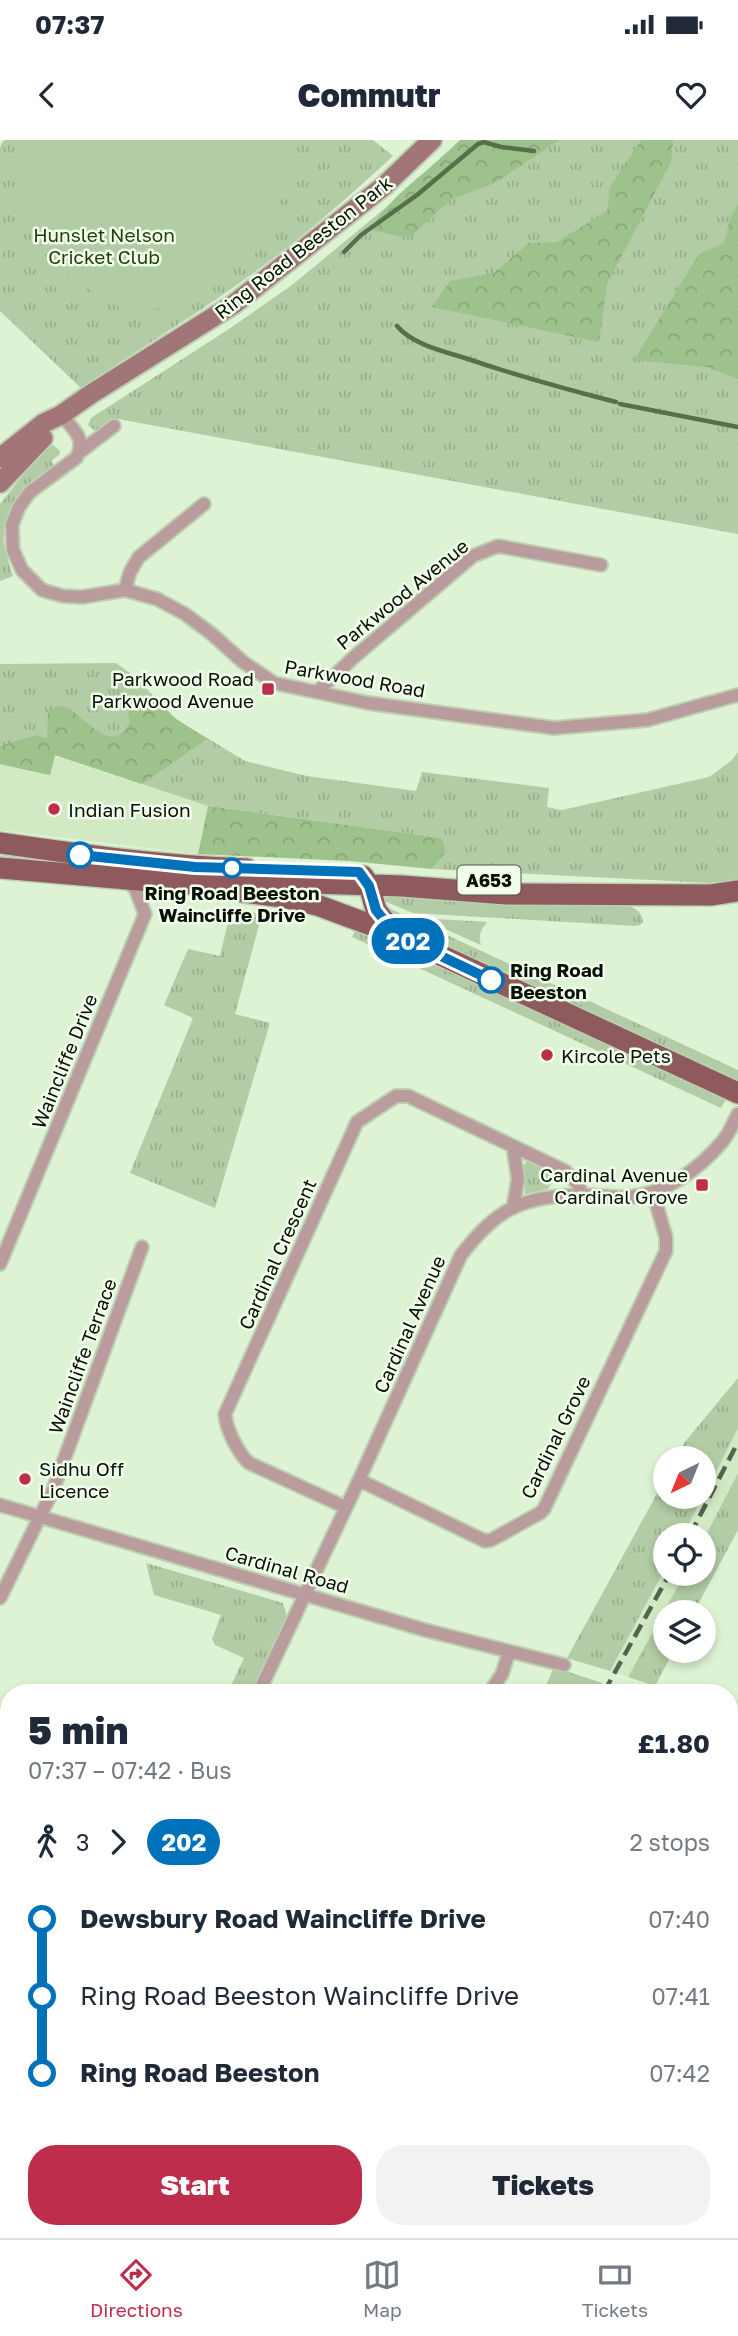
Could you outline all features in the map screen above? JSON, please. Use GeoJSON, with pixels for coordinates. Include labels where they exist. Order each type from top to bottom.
{"type":"FeatureCollection","features":[{"type":"Feature","properties":{"kind":"main road","name":"A653"},"geometry":{"type":"LineString","coordinates":[[0,843],[80,855],[359,881],[380,871],[598,893],[712,895],[738,891]]}},
{"type":"Feature","properties":{"kind":"main road"},"geometry":{"type":"LineString","coordinates":[[0,868],[184,884],[283,897],[328,909],[364,925],[395,934],[738,1093]]}},
{"type":"Feature","properties":{"kind":"main road"},"geometry":{"type":"LineString","coordinates":[[184,884],[359,881]]}},
{"type":"Feature","properties":{"kind":"main road"},"geometry":{"type":"LineString","coordinates":[[352,918],[349,911],[359,881]]}},
{"type":"Feature","properties":{"kind":"main road"},"geometry":{"type":"LineString","coordinates":[[359,881],[376,910],[395,934]]}},
{"type":"Feature","properties":{"kind":"street","name":"Ring Road Beeston Park"},"geometry":{"type":"LineString","coordinates":[[0,457],[44,422],[61,415],[234,304],[384,186],[432,140]]}},
{"type":"Feature","properties":{"kind":"street","name":"Ring Road Beeston Park"},"geometry":{"type":"LineString","coordinates":[[0,483],[36,443],[49,433],[61,415]]}},
{"type":"Feature","properties":{"kind":"street"},"geometry":{"type":"LineString","coordinates":[[61,415],[77,432],[82,443],[80,453]]}},
{"type":"Feature","properties":{"kind":"street","name":"Parkwood Road"},"geometry":{"type":"LineString","coordinates":[[114,426],[30,492],[19,507],[12,525],[13,550],[22,570],[42,590],[63,596],[82,597],[125,590],[157,599],[185,614],[243,662],[274,683],[368,703],[554,728],[647,720],[738,695]]}},
{"type":"Feature","properties":{"kind":"street"},"geometry":{"type":"LineString","coordinates":[[125,590],[130,572],[139,557],[204,504]]}},
{"type":"Feature","properties":{"kind":"street","name":"Parkwood Avenue"},"geometry":{"type":"LineString","coordinates":[[318,691],[473,556],[498,546],[601,565]]}},
{"type":"Feature","properties":{"kind":"street","name":"Waincliffe Drive"},"geometry":{"type":"LineString","coordinates":[[0,1264],[145,914],[135,888],[121,878]]}},
{"type":"Feature","properties":{"kind":"street","name":"Cardinal Crescent"},"geometry":{"type":"LineString","coordinates":[[345,1507],[248,1463],[243,1458],[225,1414],[357,1122],[396,1096],[408,1096],[565,1171],[578,1184],[582,1195]]}},
{"type":"Feature","properties":{"kind":"street","name":"Cardinal Avenue"},"geometry":{"type":"LineString","coordinates":[[263,1684],[461,1255],[489,1224],[513,1208],[541,1199],[582,1195],[628,1197],[653,1193],[690,1173],[723,1141],[738,1114]]}},
{"type":"Feature","properties":{"kind":"street"},"geometry":{"type":"LineString","coordinates":[[513,1147],[518,1178],[513,1208]]}},
{"type":"Feature","properties":{"kind":"street","name":"Cardinal Grove"},"geometry":{"type":"LineString","coordinates":[[359,1480],[485,1541],[540,1513],[666,1251],[666,1237],[653,1193]]}},
{"type":"Feature","properties":{"kind":"street","name":"Waincliffe Terrace"},"geometry":{"type":"LineString","coordinates":[[0,1598],[53,1490],[142,1247]]}},
{"type":"Feature","properties":{"kind":"street","name":"Cardinal Road"},"geometry":{"type":"LineString","coordinates":[[0,1505],[425,1630],[564,1665]]}},
{"type":"Feature","properties":{"kind":"street"},"geometry":{"type":"LineString","coordinates":[[495,1684],[502,1674],[509,1652]]}},
{"type":"Feature","properties":{"kind":"shaded area"},"geometry":{"type":"Polygon","coordinates":[[[54,755],[208,806],[198,854],[0,830],[0,764],[50,774],[54,755]]]}},
{"type":"Feature","properties":{"kind":"shaded area"},"geometry":{"type":"Polygon","coordinates":[[[738,1428],[738,1473],[712,1523],[689,1523],[696,1509],[716,1509],[716,1471],[738,1428]]]}},
{"type":"Feature","properties":{"kind":"shaded area"},"geometry":{"type":"Polygon","coordinates":[[[656,1586],[678,1586],[670,1600],[653,1600],[653,1631],[628,1677],[610,1671],[656,1586]]]}},
{"type":"Feature","properties":{"kind":"green space","name":"Hunslet Nelson Cricket Club"},"geometry":{"type":"Polygon","coordinates":[[[4,140],[373,140],[393,156],[324,217],[252,274],[81,388],[0,311],[0,147],[4,140]]]}},
{"type":"Feature","properties":{"kind":"green space","name":"Hunslet Nelson Cricket Club"},"geometry":{"type":"Polygon","coordinates":[[[23,140],[287,140],[291,161],[282,200],[273,218],[238,266],[223,279],[189,300],[170,306],[130,309],[111,303],[83,285],[64,271],[34,241],[24,224],[15,186],[23,140]]]}},
{"type":"Feature","properties":{"kind":"green space"},"geometry":{"type":"Polygon","coordinates":[[[460,140],[738,140],[738,534],[118,419],[103,430],[95,431],[88,425],[91,418],[292,285],[395,200],[460,140]]]}},
{"type":"Feature","properties":{"kind":"green space"},"geometry":{"type":"Polygon","coordinates":[[[460,140],[559,140],[495,183],[450,200],[409,238],[370,230],[400,194],[460,140]]]}},
{"type":"Feature","properties":{"kind":"green space"},"geometry":{"type":"Polygon","coordinates":[[[641,140],[673,140],[671,162],[607,284],[599,342],[432,307],[450,281],[494,273],[529,243],[557,242],[607,211],[610,187],[641,140]]]}},
{"type":"Feature","properties":{"kind":"green space"},"geometry":{"type":"Polygon","coordinates":[[[738,204],[738,379],[707,367],[634,360],[699,254],[724,243],[730,219],[738,204]]]}},
{"type":"Feature","properties":{"kind":"green space"},"geometry":{"type":"Polygon","coordinates":[[[53,445],[60,451],[51,461],[54,465],[18,498],[6,519],[4,544],[13,576],[0,581],[0,504],[43,450],[53,445]]]}},
{"type":"Feature","properties":{"kind":"green space"},"geometry":{"type":"Polygon","coordinates":[[[116,663],[134,676],[176,719],[245,761],[307,776],[416,791],[422,772],[549,788],[547,807],[562,810],[709,777],[731,761],[738,752],[738,880],[709,883],[432,869],[446,852],[442,838],[208,806],[55,755],[50,775],[0,764],[0,664],[116,663]]]}},
{"type":"Feature","properties":{"kind":"green space"},"geometry":{"type":"Polygon","coordinates":[[[152,697],[176,719],[207,739],[142,784],[55,755],[50,775],[0,764],[0,746],[37,735],[47,739],[48,712],[58,706],[69,709],[107,736],[115,736],[123,732],[130,722],[125,700],[152,697]]]}},
{"type":"Feature","properties":{"kind":"green space"},"geometry":{"type":"Polygon","coordinates":[[[208,806],[442,838],[446,852],[432,869],[349,861],[198,854],[208,806]]]}},
{"type":"Feature","properties":{"kind":"green space"},"geometry":{"type":"Polygon","coordinates":[[[388,894],[622,904],[639,912],[643,922],[634,926],[413,913],[384,901],[388,894]]]}},
{"type":"Feature","properties":{"kind":"green space"},"geometry":{"type":"Polygon","coordinates":[[[382,905],[738,1070],[738,1082],[404,929],[382,905]]]}},
{"type":"Feature","properties":{"kind":"green space"},"geometry":{"type":"Polygon","coordinates":[[[231,909],[262,914],[235,1014],[270,1023],[215,1208],[130,1173],[193,1018],[164,1005],[188,949],[220,956],[231,909]]]}},
{"type":"Feature","properties":{"kind":"green space"},"geometry":{"type":"Polygon","coordinates":[[[420,918],[487,922],[481,933],[481,945],[420,918]]]}},
{"type":"Feature","properties":{"kind":"green space"},"geometry":{"type":"Polygon","coordinates":[[[357,927],[727,1098],[721,1108],[352,937],[357,927]]]}},
{"type":"Feature","properties":{"kind":"green space"},"geometry":{"type":"Polygon","coordinates":[[[526,1162],[552,1174],[554,1180],[548,1189],[525,1194],[523,1167],[526,1162]]]}},
{"type":"Feature","properties":{"kind":"green space"},"geometry":{"type":"Polygon","coordinates":[[[738,1378],[738,1428],[716,1472],[716,1446],[683,1446],[738,1378]]]}},
{"type":"Feature","properties":{"kind":"green space"},"geometry":{"type":"Polygon","coordinates":[[[738,1473],[738,1530],[716,1571],[716,1523],[712,1523],[738,1473]]]}},
{"type":"Feature","properties":{"kind":"green space"},"geometry":{"type":"Polygon","coordinates":[[[653,1501],[653,1509],[696,1509],[689,1523],[653,1523],[653,1586],[656,1586],[610,1671],[567,1658],[653,1501]]]}},
{"type":"Feature","properties":{"kind":"green space"},"geometry":{"type":"Polygon","coordinates":[[[146,1563],[283,1603],[287,1617],[256,1684],[232,1684],[244,1658],[215,1645],[212,1639],[221,1615],[154,1595],[146,1563]]]}},
{"type":"Feature","properties":{"kind":"green space"},"geometry":{"type":"Polygon","coordinates":[[[678,1586],[708,1586],[700,1600],[670,1600],[678,1586]]]}},
{"type":"Feature","properties":{"kind":"green space"},"geometry":{"type":"Polygon","coordinates":[[[653,1631],[653,1663],[667,1663],[656,1684],[628,1677],[653,1631]]]}},
{"type":"Feature","properties":{"kind":"green space"},"geometry":{"type":"Polygon","coordinates":[[[554,1667],[602,1683],[601,1684],[547,1684],[554,1667]]]}},
{"type":"Feature","properties":{"kind":"waterway"},"geometry":{"type":"LineString","coordinates":[[344,252],[361,235],[417,195],[478,144],[484,142],[534,151]]}},
{"type":"Feature","properties":{"kind":"waterway"},"geometry":{"type":"LineString","coordinates":[[397,326],[411,338],[437,350],[616,402]]}},
{"type":"Feature","properties":{"kind":"waterway"},"geometry":{"type":"LineString","coordinates":[[620,404],[738,427]]}},
{"type":"Feature","properties":{"kind":"railway"},"geometry":{"type":"LineString","coordinates":[[696,1523],[738,1442]]}},
{"type":"Feature","properties":{"kind":"railway"},"geometry":{"type":"LineString","coordinates":[[608,1684],[663,1586]]}},
{"type":"Feature","properties":{"kind":"bus line","name":"202"},"geometry":{"type":"LineString","coordinates":[[80,855],[195,867],[359,872],[369,886],[376,910],[395,934],[491,980]]}},
{"type":"Feature","properties":{"kind":"place","name":"Parkwood Road Parkwood Avenue"},"geometry":{"type":"Point","coordinates":[268,689]}},
{"type":"Feature","properties":{"kind":"place","name":"Indian Fusion"},"geometry":{"type":"Point","coordinates":[54,809]}},
{"type":"Feature","properties":{"kind":"place","name":"Ring Road Beeston Waincliffe Drive"},"geometry":{"type":"Point","coordinates":[232,868]}},
{"type":"Feature","properties":{"kind":"place","name":"Ring Road Beeston"},"geometry":{"type":"Point","coordinates":[491,980]}},
{"type":"Feature","properties":{"kind":"place","name":"Kircole Pets"},"geometry":{"type":"Point","coordinates":[547,1055]}},
{"type":"Feature","properties":{"kind":"place","name":"Cardinal Avenue Cardinal Grove"},"geometry":{"type":"Point","coordinates":[702,1185]}},
{"type":"Feature","properties":{"kind":"place","name":"Sidhu Off Licence"},"geometry":{"type":"Point","coordinates":[25,1479]}}]}
